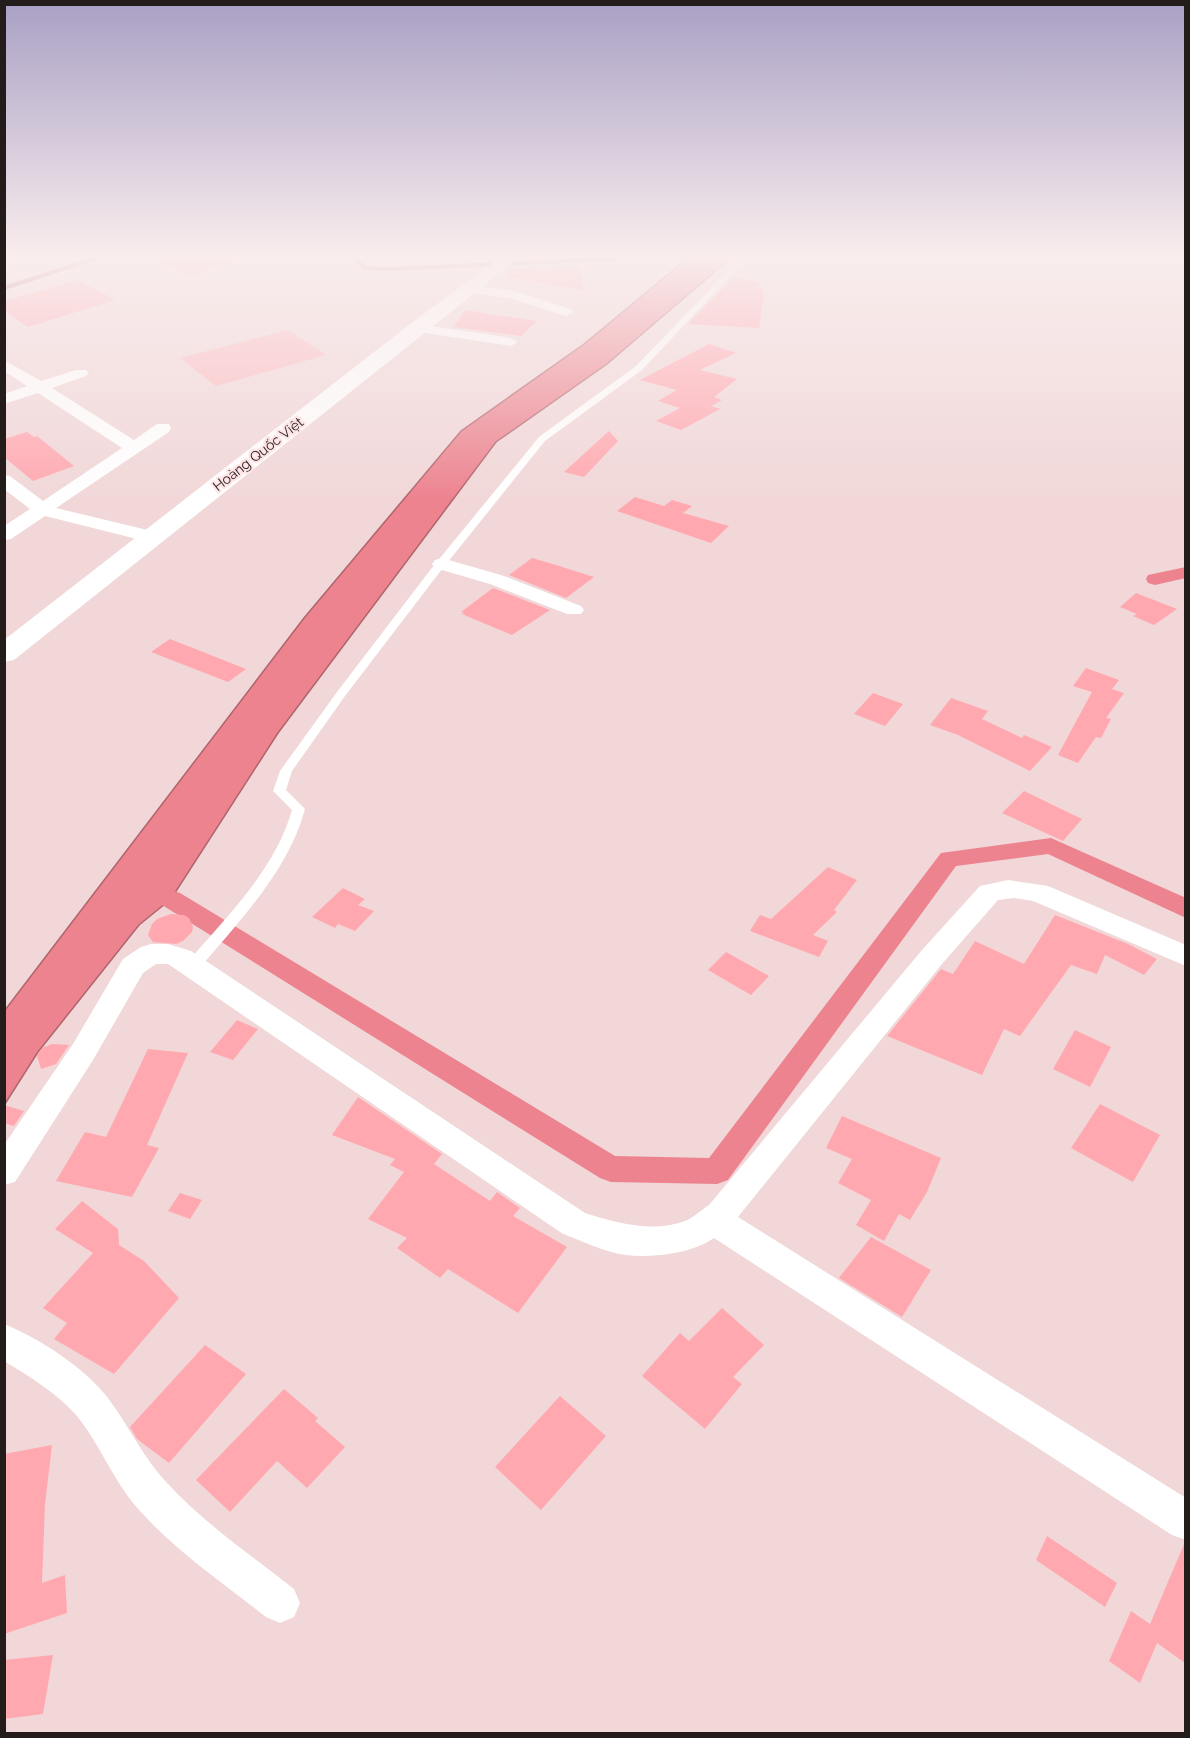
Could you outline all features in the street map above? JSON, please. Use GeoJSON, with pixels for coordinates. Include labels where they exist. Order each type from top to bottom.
{"type":"FeatureCollection","features":[{"type":"Feature","properties":{"kind":"street","name":"Hoàng Quốc Việt"},"geometry":{"type":"LineString","coordinates":[[4,654],[404,338]]}},
{"type":"Feature","properties":{"kind":"street"},"geometry":{"type":"LineString","coordinates":[[486,338],[512,342]]}},
{"type":"Feature","properties":{"kind":"street"},"geometry":{"type":"LineString","coordinates":[[4,364],[134,448]]}},
{"type":"Feature","properties":{"kind":"street"},"geometry":{"type":"LineString","coordinates":[[4,399],[81,373]]}},
{"type":"Feature","properties":{"kind":"street"},"geometry":{"type":"LineString","coordinates":[[4,535],[163,428]]}},
{"type":"Feature","properties":{"kind":"street"},"geometry":{"type":"LineString","coordinates":[[4,480],[44,510],[153,537]]}},
{"type":"Feature","properties":{"kind":"street"},"geometry":{"type":"LineString","coordinates":[[442,564],[497,580],[574,610]]}},
{"type":"Feature","properties":{"kind":"street"},"geometry":{"type":"LineString","coordinates":[[4,1172],[82,1052],[133,966],[151,954],[181,958],[575,1224],[623,1240],[652,1241],[693,1234],[720,1215],[932,957],[989,893],[1000,889],[1038,893],[1185,956]]}},
{"type":"Feature","properties":{"kind":"street"},"geometry":{"type":"LineString","coordinates":[[714,1220],[1185,1521]]}},
{"type":"Feature","properties":{"kind":"street"},"geometry":{"type":"LineString","coordinates":[[4,1341],[76,1390],[102,1421],[138,1479],[178,1522],[280,1603]]}},
{"type":"Feature","properties":{"kind":"lane"},"geometry":{"type":"LineString","coordinates":[[193,966],[272,868],[295,824],[299,809],[279,791],[286,771],[341,694],[542,439],[639,368],[667,338]]}},
{"type":"Feature","properties":{"kind":"shaded area"},"geometry":{"type":"Polygon","coordinates":[[[257,338],[300,338],[326,355],[216,386],[180,358],[257,338]]]}},
{"type":"Feature","properties":{"kind":"shaded area"},"geometry":{"type":"Polygon","coordinates":[[[591,338],[637,338],[607,364],[496,442],[278,733],[171,899],[139,925],[38,1052],[5,1104],[5,1010],[304,618],[461,431],[591,338]]]}},
{"type":"Feature","properties":{"kind":"building"},"geometry":{"type":"Polygon","coordinates":[[[709,344],[736,353],[700,370],[737,379],[714,397],[722,400],[711,406],[720,409],[681,430],[656,421],[680,408],[658,401],[677,390],[640,380],[709,344]]]}},
{"type":"Feature","properties":{"kind":"building"},"geometry":{"type":"Polygon","coordinates":[[[609,431],[618,441],[584,477],[564,472],[609,431]]]}},
{"type":"Feature","properties":{"kind":"building"},"geometry":{"type":"Polygon","coordinates":[[[27,432],[34,437],[37,436],[74,466],[33,481],[4,457],[4,439],[27,432]]]}},
{"type":"Feature","properties":{"kind":"building"},"geometry":{"type":"Polygon","coordinates":[[[635,497],[664,506],[672,500],[692,506],[683,513],[729,526],[711,543],[617,511],[635,497]]]}},
{"type":"Feature","properties":{"kind":"building"},"geometry":{"type":"Polygon","coordinates":[[[532,558],[594,577],[566,598],[509,575],[532,558]]]}},
{"type":"Feature","properties":{"kind":"building"},"geometry":{"type":"Polygon","coordinates":[[[493,588],[550,610],[512,635],[462,614],[464,613],[461,612],[493,588]]]}},
{"type":"Feature","properties":{"kind":"building"},"geometry":{"type":"Polygon","coordinates":[[[1136,593],[1177,609],[1154,625],[1133,616],[1137,614],[1120,607],[1136,593]]]}},
{"type":"Feature","properties":{"kind":"building"},"geometry":{"type":"Polygon","coordinates":[[[170,639],[246,669],[228,682],[151,652],[170,639]]]}},
{"type":"Feature","properties":{"kind":"building"},"geometry":{"type":"Polygon","coordinates":[[[1086,668],[1119,680],[1112,689],[1124,693],[1106,718],[1111,719],[1101,738],[1096,737],[1078,763],[1058,755],[1092,692],[1073,686],[1086,668]]]}},
{"type":"Feature","properties":{"kind":"building"},"geometry":{"type":"Polygon","coordinates":[[[873,693],[903,704],[885,726],[854,714],[873,693]]]}},
{"type":"Feature","properties":{"kind":"building"},"geometry":{"type":"Polygon","coordinates":[[[951,698],[988,711],[982,719],[1022,738],[1024,735],[1052,747],[1030,771],[958,735],[930,725],[951,698]]]}},
{"type":"Feature","properties":{"kind":"building"},"geometry":{"type":"Polygon","coordinates":[[[1024,791],[1082,819],[1063,841],[1002,813],[1024,791]]]}},
{"type":"Feature","properties":{"kind":"building"},"geometry":{"type":"Polygon","coordinates":[[[828,867],[857,880],[834,910],[837,912],[813,935],[828,941],[819,957],[750,931],[760,915],[771,919],[828,867]]]}},
{"type":"Feature","properties":{"kind":"building"},"geometry":{"type":"Polygon","coordinates":[[[343,888],[365,899],[358,905],[374,911],[355,931],[338,924],[335,928],[312,917],[343,888]]]}},
{"type":"Feature","properties":{"kind":"building"},"geometry":{"type":"Polygon","coordinates":[[[171,914],[184,915],[189,918],[193,927],[192,932],[176,944],[153,942],[148,935],[152,924],[157,919],[171,914]]]}},
{"type":"Feature","properties":{"kind":"building"},"geometry":{"type":"Polygon","coordinates":[[[1055,915],[1128,944],[1157,959],[1144,975],[1105,955],[1097,974],[1071,965],[1020,1036],[1004,1029],[982,1075],[887,1036],[941,969],[953,974],[975,941],[1024,964],[1055,915]]]}},
{"type":"Feature","properties":{"kind":"building"},"geometry":{"type":"Polygon","coordinates":[[[726,952],[769,976],[751,995],[708,970],[726,952]]]}},
{"type":"Feature","properties":{"kind":"building"},"geometry":{"type":"Polygon","coordinates":[[[237,1020],[258,1029],[233,1060],[210,1052],[237,1020]]]}},
{"type":"Feature","properties":{"kind":"building"},"geometry":{"type":"Polygon","coordinates":[[[1075,1030],[1111,1047],[1090,1087],[1053,1069],[1075,1030]]]}},
{"type":"Feature","properties":{"kind":"building"},"geometry":{"type":"Polygon","coordinates":[[[52,1044],[69,1045],[56,1064],[41,1069],[37,1056],[42,1048],[52,1044]]]}},
{"type":"Feature","properties":{"kind":"building"},"geometry":{"type":"Polygon","coordinates":[[[148,1049],[188,1053],[147,1145],[159,1148],[132,1197],[56,1181],[85,1132],[106,1137],[148,1049]]]}},
{"type":"Feature","properties":{"kind":"building"},"geometry":{"type":"Polygon","coordinates":[[[358,1097],[442,1154],[434,1164],[490,1201],[497,1192],[520,1208],[513,1216],[567,1247],[518,1313],[448,1269],[440,1278],[397,1248],[407,1238],[368,1219],[404,1172],[390,1165],[395,1159],[332,1135],[358,1097]]]}},
{"type":"Feature","properties":{"kind":"building"},"geometry":{"type":"Polygon","coordinates":[[[1100,1104],[1160,1135],[1133,1182],[1071,1148],[1100,1104]]]}},
{"type":"Feature","properties":{"kind":"building"},"geometry":{"type":"Polygon","coordinates":[[[4,1105],[24,1111],[14,1126],[4,1123],[4,1105]]]}},
{"type":"Feature","properties":{"kind":"building"},"geometry":{"type":"Polygon","coordinates":[[[842,1116],[941,1158],[927,1192],[910,1220],[899,1214],[884,1241],[856,1225],[871,1200],[838,1183],[852,1159],[826,1148],[842,1116]]]}},
{"type":"Feature","properties":{"kind":"building"},"geometry":{"type":"Polygon","coordinates":[[[180,1193],[202,1200],[190,1219],[168,1211],[180,1193]]]}},
{"type":"Feature","properties":{"kind":"building"},"geometry":{"type":"Polygon","coordinates":[[[82,1201],[118,1229],[119,1245],[144,1261],[179,1298],[114,1374],[54,1339],[67,1323],[43,1308],[93,1253],[55,1229],[82,1201]]]}},
{"type":"Feature","properties":{"kind":"building"},"geometry":{"type":"Polygon","coordinates":[[[871,1237],[931,1270],[902,1317],[839,1278],[871,1237]]]}},
{"type":"Feature","properties":{"kind":"building"},"geometry":{"type":"Polygon","coordinates":[[[722,1308],[764,1345],[733,1377],[742,1384],[705,1429],[642,1376],[680,1333],[689,1341],[722,1308]]]}},
{"type":"Feature","properties":{"kind":"building"},"geometry":{"type":"Polygon","coordinates":[[[205,1345],[246,1374],[169,1463],[137,1439],[130,1427],[205,1345]]]}},
{"type":"Feature","properties":{"kind":"building"},"geometry":{"type":"Polygon","coordinates":[[[284,1389],[318,1418],[315,1421],[345,1447],[307,1488],[277,1461],[230,1512],[196,1480],[284,1389]]]}},
{"type":"Feature","properties":{"kind":"building"},"geometry":{"type":"Polygon","coordinates":[[[560,1396],[606,1436],[541,1510],[495,1467],[560,1396]]]}},
{"type":"Feature","properties":{"kind":"building"},"geometry":{"type":"Polygon","coordinates":[[[52,1445],[45,1504],[42,1583],[65,1575],[67,1613],[4,1634],[4,1454],[52,1445]]]}},
{"type":"Feature","properties":{"kind":"building"},"geometry":{"type":"Polygon","coordinates":[[[1047,1536],[1117,1583],[1105,1607],[1036,1560],[1047,1536]]]}},
{"type":"Feature","properties":{"kind":"building"},"geometry":{"type":"Polygon","coordinates":[[[1185,1542],[1185,1663],[1157,1643],[1140,1683],[1109,1661],[1131,1611],[1150,1624],[1185,1542]]]}},
{"type":"Feature","properties":{"kind":"building"},"geometry":{"type":"Polygon","coordinates":[[[53,1655],[43,1714],[4,1719],[4,1660],[53,1655]]]}},
{"type":"Feature","properties":{"kind":"waterway"},"geometry":{"type":"LineString","coordinates":[[1155,579],[1186,572]]}},
{"type":"Feature","properties":{"kind":"waterway"},"geometry":{"type":"LineString","coordinates":[[171,899],[611,1169],[717,1171],[949,859],[1051,846],[1186,909]]}}]}
